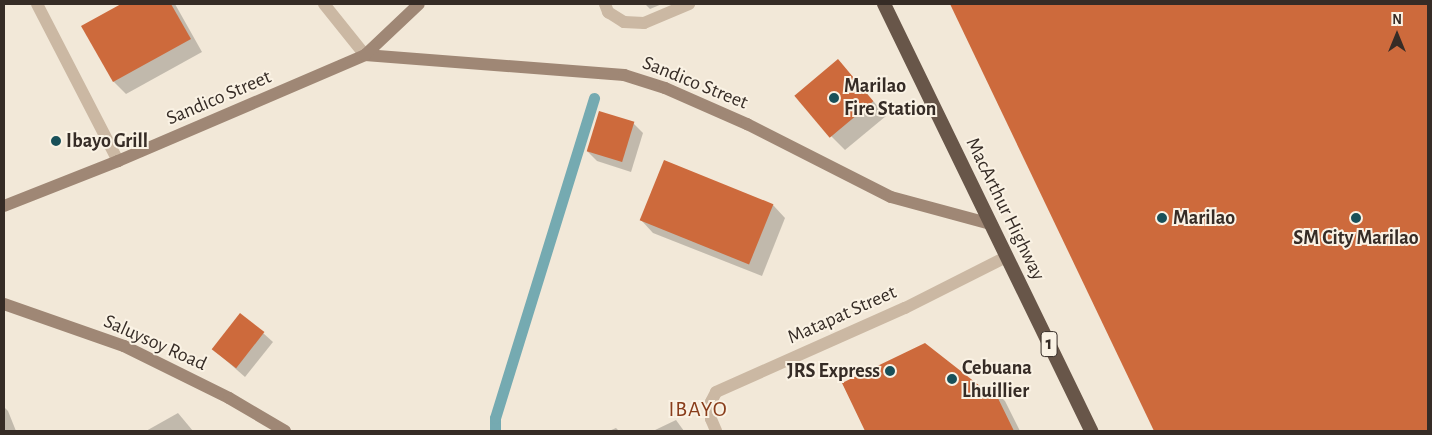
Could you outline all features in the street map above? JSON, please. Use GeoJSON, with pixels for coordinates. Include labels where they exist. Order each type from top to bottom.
{"type":"FeatureCollection","features":[{"type":"Feature","properties":{"kind":"highway","name":"MacArthur Highway"},"geometry":{"type":"LineString","coordinates":[[884,4],[1091,431]]}},
{"type":"Feature","properties":{"kind":"main road","name":"Sandico Street"},"geometry":{"type":"LineString","coordinates":[[4,206],[118,161],[365,55],[419,4]]}},
{"type":"Feature","properties":{"kind":"main road","name":"Sandico Street"},"geometry":{"type":"LineString","coordinates":[[365,55],[624,75],[664,88],[746,124],[891,197],[991,224]]}},
{"type":"Feature","properties":{"kind":"main road","name":"Saluysoy Road"},"geometry":{"type":"LineString","coordinates":[[4,304],[124,346],[229,398],[285,431]]}},
{"type":"Feature","properties":{"kind":"street"},"geometry":{"type":"LineString","coordinates":[[37,4],[118,161]]}},
{"type":"Feature","properties":{"kind":"street"},"geometry":{"type":"LineString","coordinates":[[324,4],[365,55]]}},
{"type":"Feature","properties":{"kind":"street"},"geometry":{"type":"LineString","coordinates":[[605,4],[608,12],[624,22],[644,23],[689,4]]}},
{"type":"Feature","properties":{"kind":"street","name":"Matapat Street"},"geometry":{"type":"LineString","coordinates":[[716,431],[711,419],[711,402],[716,392],[905,308],[1006,257]]}},
{"type":"Feature","properties":{"kind":"building"},"geometry":{"type":"Polygon","coordinates":[[[121,4],[171,4],[191,39],[113,82],[81,26],[121,4]]]}},
{"type":"Feature","properties":{"kind":"building"},"geometry":{"type":"Polygon","coordinates":[[[950,4],[1428,4],[1428,431],[1154,431],[950,4]]]}},
{"type":"Feature","properties":{"kind":"building","name":"Marilao Fire Station"},"geometry":{"type":"Polygon","coordinates":[[[838,59],[873,101],[830,138],[794,96],[838,59]]]}},
{"type":"Feature","properties":{"kind":"building"},"geometry":{"type":"Polygon","coordinates":[[[599,111],[634,122],[622,162],[587,151],[599,111]]]}},
{"type":"Feature","properties":{"kind":"building"},"geometry":{"type":"Polygon","coordinates":[[[664,160],[773,204],[749,264],[640,220],[664,160]]]}},
{"type":"Feature","properties":{"kind":"building"},"geometry":{"type":"Polygon","coordinates":[[[240,313],[264,332],[236,368],[212,349],[240,313]]]}},
{"type":"Feature","properties":{"kind":"building"},"geometry":{"type":"Polygon","coordinates":[[[925,343],[985,390],[992,386],[1014,431],[865,431],[842,383],[925,343]]]}},
{"type":"Feature","properties":{"kind":"waterway"},"geometry":{"type":"LineString","coordinates":[[495,431],[495,418],[594,98]]}},
{"type":"Feature","properties":{"kind":"place","name":"Marilao Fire Station"},"geometry":{"type":"Point","coordinates":[834,98]}},
{"type":"Feature","properties":{"kind":"place","name":"Ibayo Grill"},"geometry":{"type":"Point","coordinates":[56,141]}},
{"type":"Feature","properties":{"kind":"place","name":"Marilao"},"geometry":{"type":"Point","coordinates":[1162,218]}},
{"type":"Feature","properties":{"kind":"place","name":"SM City Marilao"},"geometry":{"type":"Point","coordinates":[1356,218]}},
{"type":"Feature","properties":{"kind":"place","name":"JRS Express"},"geometry":{"type":"Point","coordinates":[890,371]}},
{"type":"Feature","properties":{"kind":"place","name":"Cebuana Lhuillier"},"geometry":{"type":"Point","coordinates":[952,379]}},
{"type":"Feature","properties":{"kind":"district","name":"IBAYO"},"geometry":{"type":"Point","coordinates":[698,410]}}]}
